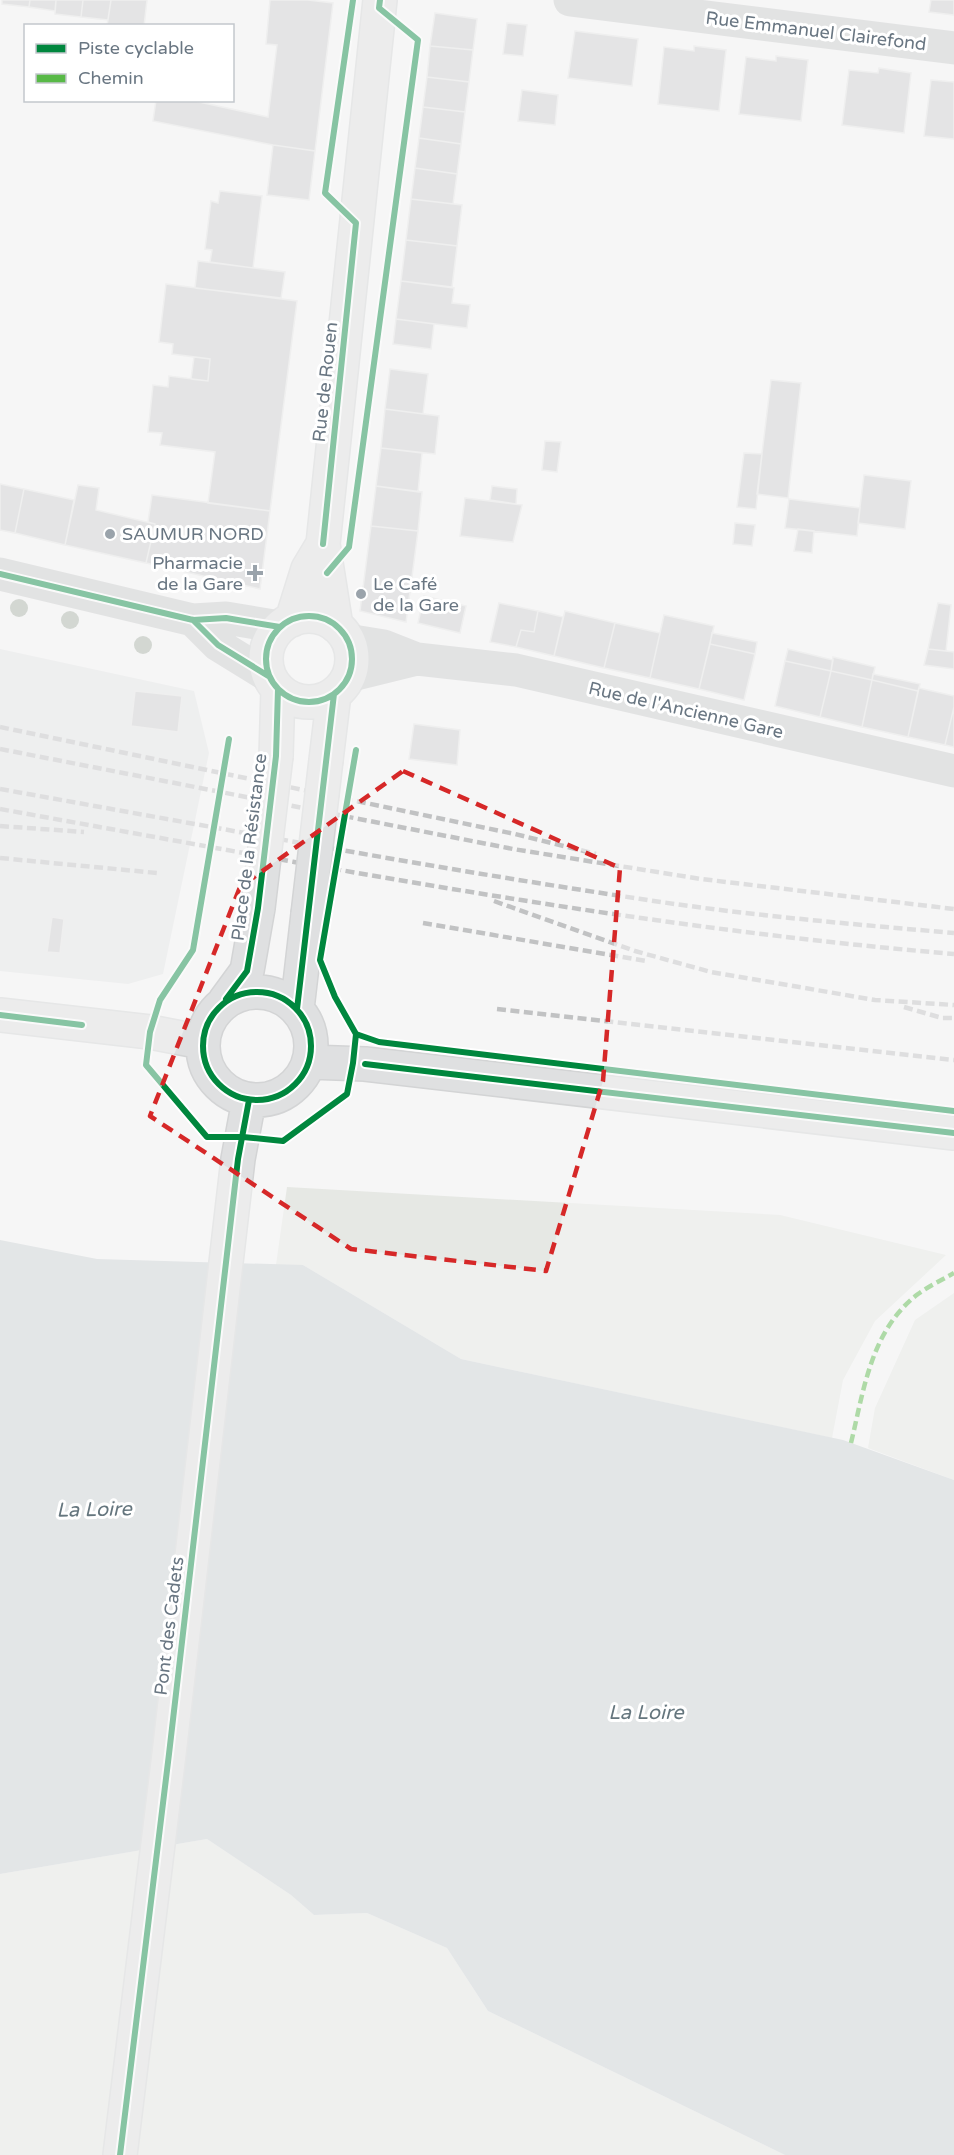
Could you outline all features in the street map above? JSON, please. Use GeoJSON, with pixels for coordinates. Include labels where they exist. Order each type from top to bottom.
{"type":"FeatureCollection","features":[{"type":"Feature","properties":{"kind":"main road","name":"Rue de Rouen"},"geometry":{"type":"LineString","coordinates":[[341,633],[322,543],[381,0]]}},
{"type":"Feature","properties":{"kind":"main road","name":"Rue de Rouen"},"geometry":{"type":"LineString","coordinates":[[286,623],[308,569],[322,543]]}},
{"type":"Feature","properties":{"kind":"main road"},"geometry":{"type":"LineString","coordinates":[[297,1008],[326,760],[341,685],[351,658],[341,633],[326,620],[314,617],[286,623],[270,641],[266,654],[266,665],[274,683],[291,698],[304,701],[320,700],[341,685]]}},
{"type":"Feature","properties":{"kind":"main road","name":"Place de la Résistance"},"geometry":{"type":"LineString","coordinates":[[225,1001],[247,971],[258,908],[276,756],[274,683]]}},
{"type":"Feature","properties":{"kind":"main road"},"geometry":{"type":"LineString","coordinates":[[255,991],[270,993],[285,999],[297,1008],[310,1033],[312,1048],[303,1076],[292,1087],[279,1096],[264,1100],[249,1100],[233,1095],[219,1086],[203,1059],[202,1042],[213,1013],[225,1001],[239,994],[255,991]]}},
{"type":"Feature","properties":{"kind":"main road"},"geometry":{"type":"LineString","coordinates":[[0,1015],[150,1032],[202,1042]]}},
{"type":"Feature","properties":{"kind":"main road"},"geometry":{"type":"LineString","coordinates":[[309,1062],[365,1064],[954,1133]]}},
{"type":"Feature","properties":{"kind":"main road","name":"Pont des Cadets"},"geometry":{"type":"LineString","coordinates":[[120,2155],[238,1159],[249,1100]]}},
{"type":"Feature","properties":{"kind":"street","name":"Rue Emmanuel Clairefond"},"geometry":{"type":"LineString","coordinates":[[570,0],[954,48]]}},
{"type":"Feature","properties":{"kind":"street"},"geometry":{"type":"LineString","coordinates":[[0,574],[193,620],[226,618],[286,623]]}},
{"type":"Feature","properties":{"kind":"street"},"geometry":{"type":"LineString","coordinates":[[193,620],[218,645],[274,683]]}},
{"type":"Feature","properties":{"kind":"street","name":"Rue de l'Ancienne Gare"},"geometry":{"type":"LineString","coordinates":[[341,633],[417,659],[516,670],[954,771]]}},
{"type":"Feature","properties":{"kind":"street","name":"Rue de l'Ancienne Gare"},"geometry":{"type":"LineString","coordinates":[[341,685],[417,659]]}},
{"type":"Feature","properties":{"kind":"highlighted area"},"geometry":{"type":"Polygon","coordinates":[[[403,771],[620,868],[603,1081],[546,1271],[351,1249],[150,1116],[240,887],[403,771]]]}},
{"type":"Feature","properties":{"kind":"shaded area"},"geometry":{"type":"Polygon","coordinates":[[[0,649],[194,691],[209,753],[163,974],[128,984],[0,971],[0,649]]]}},
{"type":"Feature","properties":{"kind":"shaded area"},"geometry":{"type":"Polygon","coordinates":[[[287,1187],[780,1215],[946,1255],[875,1321],[843,1380],[832,1438],[461,1359],[303,1265],[276,1265],[287,1187]]]}},
{"type":"Feature","properties":{"kind":"shaded area"},"geometry":{"type":"Polygon","coordinates":[[[954,1293],[954,1480],[868,1448],[875,1408],[915,1320],[954,1293]]]}},
{"type":"Feature","properties":{"kind":"shaded area"},"geometry":{"type":"Polygon","coordinates":[[[207,1839],[291,1895],[314,1915],[367,1913],[447,1948],[488,2011],[785,2155],[0,2155],[0,1874],[207,1839]]]}},
{"type":"Feature","properties":{"kind":"water","name":"La Loire"},"geometry":{"type":"Polygon","coordinates":[[[0,1240],[97,1259],[303,1265],[461,1359],[843,1440],[954,1480],[954,2155],[785,2155],[488,2011],[447,1948],[367,1913],[314,1915],[291,1895],[207,1839],[0,1874],[0,1240]]]}},
{"type":"Feature","properties":{"kind":"building"},"geometry":{"type":"Polygon","coordinates":[[[2,0],[30,0],[29,7],[2,4],[2,0]]]}},
{"type":"Feature","properties":{"kind":"building"},"geometry":{"type":"Polygon","coordinates":[[[30,0],[56,0],[55,11],[29,7],[30,0]]]}},
{"type":"Feature","properties":{"kind":"building"},"geometry":{"type":"Polygon","coordinates":[[[56,0],[83,0],[81,17],[55,14],[56,0]]]}},
{"type":"Feature","properties":{"kind":"building"},"geometry":{"type":"Polygon","coordinates":[[[83,0],[111,0],[108,20],[81,17],[83,0]]]}},
{"type":"Feature","properties":{"kind":"building"},"geometry":{"type":"Polygon","coordinates":[[[111,0],[147,0],[144,24],[107,24],[111,0]]]}},
{"type":"Feature","properties":{"kind":"building"},"geometry":{"type":"Polygon","coordinates":[[[270,0],[308,0],[333,3],[315,151],[153,121],[156,102],[199,102],[268,117],[277,45],[266,44],[270,0]]]}},
{"type":"Feature","properties":{"kind":"building"},"geometry":{"type":"Polygon","coordinates":[[[931,0],[954,0],[954,15],[929,12],[931,0]]]}},
{"type":"Feature","properties":{"kind":"building"},"geometry":{"type":"Polygon","coordinates":[[[435,13],[477,19],[473,50],[430,46],[435,13]]]}},
{"type":"Feature","properties":{"kind":"building"},"geometry":{"type":"Polygon","coordinates":[[[507,23],[527,25],[523,56],[503,54],[507,23]]]}},
{"type":"Feature","properties":{"kind":"building"},"geometry":{"type":"Polygon","coordinates":[[[575,31],[638,39],[632,86],[568,78],[575,31]]]}},
{"type":"Feature","properties":{"kind":"building"},"geometry":{"type":"Polygon","coordinates":[[[430,46],[473,50],[469,82],[427,77],[430,46]]]}},
{"type":"Feature","properties":{"kind":"building"},"geometry":{"type":"Polygon","coordinates":[[[694,46],[726,50],[719,111],[658,104],[664,47],[694,51],[694,46]]]}},
{"type":"Feature","properties":{"kind":"building"},"geometry":{"type":"Polygon","coordinates":[[[776,56],[808,60],[801,121],[739,114],[746,57],[776,61],[776,56]]]}},
{"type":"Feature","properties":{"kind":"building"},"geometry":{"type":"Polygon","coordinates":[[[879,68],[911,73],[904,133],[842,125],[849,70],[878,73],[879,68]]]}},
{"type":"Feature","properties":{"kind":"building"},"geometry":{"type":"Polygon","coordinates":[[[427,77],[469,82],[465,112],[423,107],[427,77]]]}},
{"type":"Feature","properties":{"kind":"building"},"geometry":{"type":"Polygon","coordinates":[[[931,80],[954,82],[954,139],[924,136],[931,80]]]}},
{"type":"Feature","properties":{"kind":"building"},"geometry":{"type":"Polygon","coordinates":[[[522,90],[558,95],[555,125],[518,121],[522,90]]]}},
{"type":"Feature","properties":{"kind":"building"},"geometry":{"type":"Polygon","coordinates":[[[423,107],[465,112],[461,144],[419,138],[423,107]]]}},
{"type":"Feature","properties":{"kind":"building"},"geometry":{"type":"Polygon","coordinates":[[[419,138],[461,144],[457,174],[415,168],[419,138]]]}},
{"type":"Feature","properties":{"kind":"building"},"geometry":{"type":"Polygon","coordinates":[[[273,145],[315,151],[309,200],[267,195],[273,145]]]}},
{"type":"Feature","properties":{"kind":"building"},"geometry":{"type":"Polygon","coordinates":[[[415,168],[457,174],[453,204],[411,199],[415,168]]]}},
{"type":"Feature","properties":{"kind":"building"},"geometry":{"type":"Polygon","coordinates":[[[220,191],[262,196],[253,268],[210,262],[212,250],[205,249],[211,201],[218,203],[220,191]]]}},
{"type":"Feature","properties":{"kind":"building"},"geometry":{"type":"Polygon","coordinates":[[[411,199],[462,205],[457,246],[406,240],[411,199]]]}},
{"type":"Feature","properties":{"kind":"building"},"geometry":{"type":"Polygon","coordinates":[[[406,240],[457,246],[452,287],[401,281],[406,240]]]}},
{"type":"Feature","properties":{"kind":"building"},"geometry":{"type":"Polygon","coordinates":[[[198,261],[285,272],[281,298],[195,288],[198,261]]]}},
{"type":"Feature","properties":{"kind":"building"},"geometry":{"type":"Polygon","coordinates":[[[401,281],[454,288],[452,303],[470,305],[467,328],[396,319],[401,281]]]}},
{"type":"Feature","properties":{"kind":"building"},"geometry":{"type":"Polygon","coordinates":[[[166,284],[297,301],[270,511],[208,503],[215,452],[160,445],[162,433],[148,432],[153,385],[168,387],[169,376],[208,381],[210,359],[172,354],[173,344],[159,342],[166,284]]]}},
{"type":"Feature","properties":{"kind":"building"},"geometry":{"type":"Polygon","coordinates":[[[396,319],[434,324],[431,349],[393,344],[396,319]]]}},
{"type":"Feature","properties":{"kind":"building"},"geometry":{"type":"Polygon","coordinates":[[[194,357],[210,359],[208,381],[191,379],[194,357]]]}},
{"type":"Feature","properties":{"kind":"building"},"geometry":{"type":"Polygon","coordinates":[[[390,369],[428,374],[423,414],[385,409],[390,369]]]}},
{"type":"Feature","properties":{"kind":"building"},"geometry":{"type":"Polygon","coordinates":[[[771,380],[801,383],[788,498],[757,494],[771,380]]]}},
{"type":"Feature","properties":{"kind":"building"},"geometry":{"type":"Polygon","coordinates":[[[385,409],[439,416],[435,454],[381,448],[385,409]]]}},
{"type":"Feature","properties":{"kind":"building"},"geometry":{"type":"Polygon","coordinates":[[[545,441],[561,442],[557,472],[542,470],[545,441]]]}},
{"type":"Feature","properties":{"kind":"building"},"geometry":{"type":"Polygon","coordinates":[[[381,448],[422,453],[418,492],[376,486],[381,448]]]}},
{"type":"Feature","properties":{"kind":"building"},"geometry":{"type":"Polygon","coordinates":[[[744,453],[762,454],[756,509],[737,507],[744,453]]]}},
{"type":"Feature","properties":{"kind":"building"},"geometry":{"type":"Polygon","coordinates":[[[864,475],[911,481],[905,529],[858,523],[864,475]]]}},
{"type":"Feature","properties":{"kind":"building"},"geometry":{"type":"Polygon","coordinates":[[[0,484],[24,489],[15,533],[0,530],[0,484]]]}},
{"type":"Feature","properties":{"kind":"building","name":"SAUMUR NORD"},"geometry":{"type":"Polygon","coordinates":[[[78,485],[99,488],[96,510],[155,524],[146,563],[65,545],[78,485]]]}},
{"type":"Feature","properties":{"kind":"building"},"geometry":{"type":"Polygon","coordinates":[[[376,486],[422,492],[418,531],[371,526],[376,486]]]}},
{"type":"Feature","properties":{"kind":"building"},"geometry":{"type":"Polygon","coordinates":[[[492,486],[517,489],[516,504],[490,500],[492,486]]]}},
{"type":"Feature","properties":{"kind":"building"},"geometry":{"type":"Polygon","coordinates":[[[24,489],[74,500],[65,545],[15,533],[24,489]]]}},
{"type":"Feature","properties":{"kind":"building"},"geometry":{"type":"Polygon","coordinates":[[[152,495],[270,511],[260,589],[146,563],[155,524],[148,522],[152,495]]]}},
{"type":"Feature","properties":{"kind":"building"},"geometry":{"type":"Polygon","coordinates":[[[465,498],[522,505],[513,542],[460,536],[465,498]]]}},
{"type":"Feature","properties":{"kind":"building"},"geometry":{"type":"Polygon","coordinates":[[[789,499],[860,508],[857,536],[785,528],[789,499]]]}},
{"type":"Feature","properties":{"kind":"building"},"geometry":{"type":"Polygon","coordinates":[[[735,523],[755,525],[752,546],[733,544],[735,523]]]}},
{"type":"Feature","properties":{"kind":"building"},"geometry":{"type":"Polygon","coordinates":[[[371,526],[418,531],[406,622],[360,611],[371,526]]]}},
{"type":"Feature","properties":{"kind":"building"},"geometry":{"type":"Polygon","coordinates":[[[798,529],[814,531],[812,553],[794,551],[798,529]]]}},
{"type":"Feature","properties":{"kind":"building"},"geometry":{"type":"Polygon","coordinates":[[[424,596],[466,606],[460,633],[418,623],[424,596]]]}},
{"type":"Feature","properties":{"kind":"building"},"geometry":{"type":"Polygon","coordinates":[[[499,603],[538,611],[534,632],[521,630],[516,647],[490,642],[499,603]]]}},
{"type":"Feature","properties":{"kind":"building"},"geometry":{"type":"Polygon","coordinates":[[[938,603],[951,605],[946,651],[928,649],[938,603]]]}},
{"type":"Feature","properties":{"kind":"building"},"geometry":{"type":"Polygon","coordinates":[[[538,611],[563,617],[554,656],[516,647],[521,630],[534,632],[538,611]]]}},
{"type":"Feature","properties":{"kind":"building"},"geometry":{"type":"Polygon","coordinates":[[[565,611],[615,623],[604,668],[554,656],[565,611]]]}},
{"type":"Feature","properties":{"kind":"building"},"geometry":{"type":"Polygon","coordinates":[[[664,615],[714,626],[699,689],[650,678],[664,615]]]}},
{"type":"Feature","properties":{"kind":"building"},"geometry":{"type":"Polygon","coordinates":[[[615,623],[660,633],[650,678],[604,668],[615,623]]]}},
{"type":"Feature","properties":{"kind":"building"},"geometry":{"type":"Polygon","coordinates":[[[712,633],[757,642],[755,654],[710,644],[712,633]]]}},
{"type":"Feature","properties":{"kind":"building"},"geometry":{"type":"Polygon","coordinates":[[[710,644],[755,654],[744,700],[699,689],[710,644]]]}},
{"type":"Feature","properties":{"kind":"building"},"geometry":{"type":"Polygon","coordinates":[[[788,649],[833,660],[831,671],[785,661],[788,649]]]}},
{"type":"Feature","properties":{"kind":"building"},"geometry":{"type":"Polygon","coordinates":[[[928,649],[954,652],[954,669],[924,665],[928,649]]]}},
{"type":"Feature","properties":{"kind":"building"},"geometry":{"type":"Polygon","coordinates":[[[833,657],[875,667],[872,680],[831,671],[833,657]]]}},
{"type":"Feature","properties":{"kind":"building"},"geometry":{"type":"Polygon","coordinates":[[[785,661],[831,671],[820,717],[775,706],[785,661]]]}},
{"type":"Feature","properties":{"kind":"building"},"geometry":{"type":"Polygon","coordinates":[[[831,671],[872,680],[862,727],[820,717],[831,671]]]}},
{"type":"Feature","properties":{"kind":"building"},"geometry":{"type":"Polygon","coordinates":[[[873,674],[920,684],[918,691],[872,680],[873,674]]]}},
{"type":"Feature","properties":{"kind":"building"},"geometry":{"type":"Polygon","coordinates":[[[872,680],[918,691],[908,737],[862,727],[872,680]]]}},
{"type":"Feature","properties":{"kind":"building"},"geometry":{"type":"Polygon","coordinates":[[[919,688],[954,696],[954,707],[945,745],[908,737],[919,688]]]}},
{"type":"Feature","properties":{"kind":"building"},"geometry":{"type":"Polygon","coordinates":[[[135,691],[182,696],[178,732],[131,726],[135,691]]]}},
{"type":"Feature","properties":{"kind":"building"},"geometry":{"type":"Polygon","coordinates":[[[954,707],[954,747],[945,745],[954,707]]]}},
{"type":"Feature","properties":{"kind":"building"},"geometry":{"type":"Polygon","coordinates":[[[414,724],[460,730],[457,765],[409,759],[414,724]]]}},
{"type":"Feature","properties":{"kind":"building"},"geometry":{"type":"Polygon","coordinates":[[[52,917],[64,919],[60,953],[47,952],[52,917]]]}},
{"type":"Feature","properties":{"kind":"railway"},"geometry":{"type":"LineString","coordinates":[[0,727],[515,834],[596,854]]}},
{"type":"Feature","properties":{"kind":"railway"},"geometry":{"type":"LineString","coordinates":[[0,749],[513,849],[701,879],[954,909]]}},
{"type":"Feature","properties":{"kind":"railway"},"geometry":{"type":"LineString","coordinates":[[0,789],[560,887],[680,905],[836,923],[954,933]]}},
{"type":"Feature","properties":{"kind":"railway"},"geometry":{"type":"LineString","coordinates":[[0,809],[476,893],[714,928],[954,954]]}},
{"type":"Feature","properties":{"kind":"railway"},"geometry":{"type":"LineString","coordinates":[[0,826],[84,832]]}},
{"type":"Feature","properties":{"kind":"railway"},"geometry":{"type":"LineString","coordinates":[[0,858],[157,873]]}},
{"type":"Feature","properties":{"kind":"railway"},"geometry":{"type":"LineString","coordinates":[[494,901],[635,951],[711,972],[875,1000],[954,1005]]}},
{"type":"Feature","properties":{"kind":"railway"},"geometry":{"type":"LineString","coordinates":[[423,923],[646,961]]}},
{"type":"Feature","properties":{"kind":"railway"},"geometry":{"type":"LineString","coordinates":[[904,1007],[942,1018],[954,1018]]}},
{"type":"Feature","properties":{"kind":"railway"},"geometry":{"type":"LineString","coordinates":[[497,1009],[954,1060]]}},
{"type":"Feature","properties":{"kind":"marked path"},"geometry":{"type":"LineString","coordinates":[[851,1443],[872,1362],[890,1325],[902,1309],[918,1294],[954,1273]]}},
{"type":"Feature","properties":{"kind":"cycle path"},"geometry":{"type":"LineString","coordinates":[[323,544],[356,223],[325,193],[353,0]]}},
{"type":"Feature","properties":{"kind":"cycle path"},"geometry":{"type":"LineString","coordinates":[[327,573],[349,547],[418,40],[379,8],[380,0]]}},
{"type":"Feature","properties":{"kind":"cycle path"},"geometry":{"type":"LineString","coordinates":[[0,574],[193,620],[226,618],[280,627]]}},
{"type":"Feature","properties":{"kind":"cycle path"},"geometry":{"type":"LineString","coordinates":[[309,616],[325,620],[339,629],[348,643],[352,659],[348,675],[339,689],[325,698],[309,702],[293,698],[279,689],[270,675],[266,659],[270,643],[279,629],[293,620],[309,616]]}},
{"type":"Feature","properties":{"kind":"cycle path"},"geometry":{"type":"LineString","coordinates":[[193,620],[218,645],[270,677]]}},
{"type":"Feature","properties":{"kind":"cycle path"},"geometry":{"type":"LineString","coordinates":[[226,999],[247,971],[258,908],[276,756],[278,689]]}},
{"type":"Feature","properties":{"kind":"cycle path"},"geometry":{"type":"LineString","coordinates":[[297,1009],[334,694]]}},
{"type":"Feature","properties":{"kind":"cycle path"},"geometry":{"type":"LineString","coordinates":[[229,739],[193,950],[160,1000],[150,1032],[146,1065],[207,1137],[243,1137],[283,1141],[347,1094],[356,1034],[335,997],[320,960],[356,750]]}},
{"type":"Feature","properties":{"kind":"cycle path"},"geometry":{"type":"LineString","coordinates":[[257,992],[278,996],[296,1007],[307,1025],[311,1046],[307,1067],[296,1085],[278,1096],[257,1100],[236,1096],[218,1085],[207,1067],[203,1046],[207,1025],[218,1007],[236,996],[257,992]]}},
{"type":"Feature","properties":{"kind":"cycle path"},"geometry":{"type":"LineString","coordinates":[[0,1015],[82,1025]]}},
{"type":"Feature","properties":{"kind":"cycle path"},"geometry":{"type":"LineString","coordinates":[[356,1034],[379,1042],[954,1111]]}},
{"type":"Feature","properties":{"kind":"cycle path"},"geometry":{"type":"LineString","coordinates":[[365,1064],[954,1133]]}},
{"type":"Feature","properties":{"kind":"cycle path"},"geometry":{"type":"LineString","coordinates":[[120,2155],[238,1159],[249,1100]]}},
{"type":"Feature","properties":{"kind":"place","name":"SAUMUR NORD"},"geometry":{"type":"Point","coordinates":[110,534]}},
{"type":"Feature","properties":{"kind":"place","name":"Pharmacie de la Gare"},"geometry":{"type":"Point","coordinates":[255,573]}},
{"type":"Feature","properties":{"kind":"place","name":"Le Café de la Gare"},"geometry":{"type":"Point","coordinates":[361,594]}}]}
